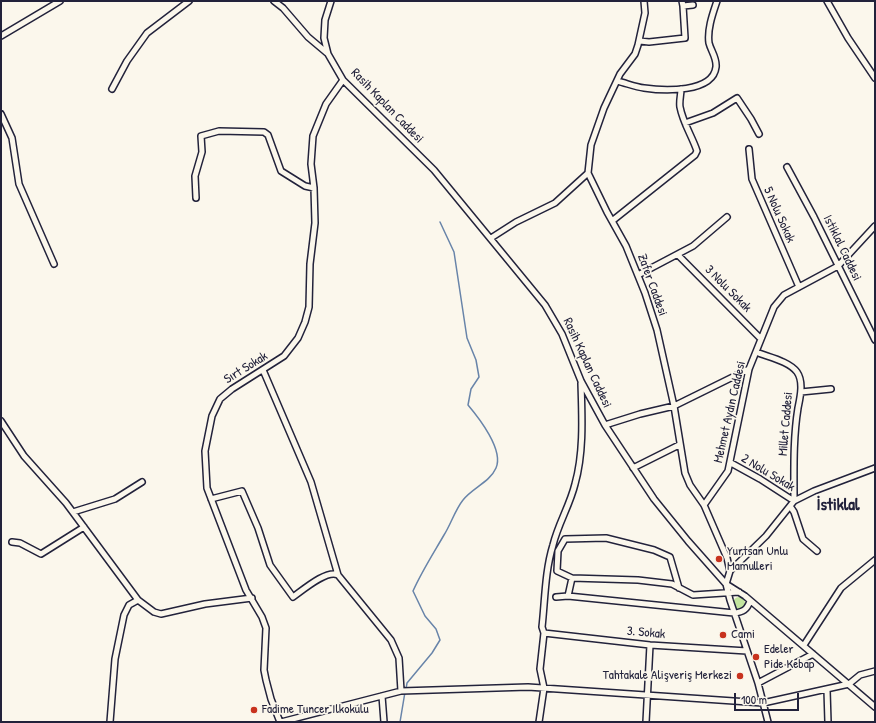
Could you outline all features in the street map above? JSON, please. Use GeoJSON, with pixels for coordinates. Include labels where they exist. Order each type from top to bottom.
{"type":"FeatureCollection","features":[{"type":"Feature","properties":{"kind":"street"},"geometry":{"type":"LineString","coordinates":[[1,36],[60,1]]}},
{"type":"Feature","properties":{"kind":"street"},"geometry":{"type":"LineString","coordinates":[[112,88],[127,61],[147,33],[189,1]]}},
{"type":"Feature","properties":{"kind":"street"},"geometry":{"type":"LineString","coordinates":[[274,1],[283,8],[308,36],[328,54]]}},
{"type":"Feature","properties":{"kind":"street","name":"Rasih Kaplan Caddesi"},"geometry":{"type":"LineString","coordinates":[[331,1],[325,20],[324,38],[328,54],[343,80],[434,170],[491,238],[554,318],[581,381],[605,425],[670,521],[726,584],[739,592],[804,645],[875,707]]}},
{"type":"Feature","properties":{"kind":"street"},"geometry":{"type":"LineString","coordinates":[[491,238],[516,222],[555,203],[588,173],[591,145],[604,108],[617,81],[635,54],[640,41],[645,13],[644,1]]}},
{"type":"Feature","properties":{"kind":"street"},"geometry":{"type":"LineString","coordinates":[[617,81],[643,88],[695,88],[710,81],[713,77],[716,65],[709,43],[712,15],[717,1]]}},
{"type":"Feature","properties":{"kind":"street"},"geometry":{"type":"LineString","coordinates":[[827,1],[848,38],[875,78]]}},
{"type":"Feature","properties":{"kind":"street"},"geometry":{"type":"LineString","coordinates":[[640,41],[656,42],[685,38],[683,4],[693,5]]}},
{"type":"Feature","properties":{"kind":"street","name":"Sırt Sokak"},"geometry":{"type":"LineString","coordinates":[[281,722],[268,689],[265,675],[266,628],[252,598],[246,590],[207,488],[205,451],[212,416],[224,395],[284,356],[298,338],[305,322],[309,307],[310,264],[315,223],[314,188],[311,164],[313,136],[326,104],[343,80]]}},
{"type":"Feature","properties":{"kind":"street"},"geometry":{"type":"LineString","coordinates":[[612,221],[697,152],[685,124],[680,106],[681,88]]}},
{"type":"Feature","properties":{"kind":"street"},"geometry":{"type":"LineString","coordinates":[[685,124],[714,113],[737,98],[759,134]]}},
{"type":"Feature","properties":{"kind":"street"},"geometry":{"type":"LineString","coordinates":[[1,114],[12,138],[20,184],[54,264]]}},
{"type":"Feature","properties":{"kind":"street"},"geometry":{"type":"LineString","coordinates":[[196,198],[195,176],[202,152],[201,138],[203,135],[219,131],[264,132],[268,135],[281,171],[308,187],[314,188]]}},
{"type":"Feature","properties":{"kind":"street","name":"5 Nolu Sokak"},"geometry":{"type":"LineString","coordinates":[[749,149],[752,179],[799,287]]}},
{"type":"Feature","properties":{"kind":"street","name":"Istiklal Caddesi"},"geometry":{"type":"LineString","coordinates":[[787,167],[875,340]]}},
{"type":"Feature","properties":{"kind":"street","name":"Zafer Caddesi"},"geometry":{"type":"LineString","coordinates":[[588,173],[626,246],[638,275],[657,330],[674,406],[679,445],[687,481],[704,505],[727,558],[730,571]]}},
{"type":"Feature","properties":{"kind":"street"},"geometry":{"type":"LineString","coordinates":[[638,275],[693,246],[727,217]]}},
{"type":"Feature","properties":{"kind":"street","name":"Mehmet Aydın Caddesi"},"geometry":{"type":"LineString","coordinates":[[704,505],[724,478],[731,463],[749,369],[778,300],[838,266],[875,226]]}},
{"type":"Feature","properties":{"kind":"street","name":"3 Nolu Sokak"},"geometry":{"type":"LineString","coordinates":[[678,255],[762,340]]}},
{"type":"Feature","properties":{"kind":"street","name":"Millet Caddesi"},"geometry":{"type":"LineString","coordinates":[[756,352],[787,364],[796,371],[800,380],[801,392],[795,426],[794,501]]}},
{"type":"Feature","properties":{"kind":"street"},"geometry":{"type":"LineString","coordinates":[[605,425],[640,414],[674,406],[749,369]]}},
{"type":"Feature","properties":{"kind":"street"},"geometry":{"type":"LineString","coordinates":[[263,370],[311,482],[338,576],[391,640],[400,658],[401,691]]}},
{"type":"Feature","properties":{"kind":"street"},"geometry":{"type":"LineString","coordinates":[[540,722],[544,688],[540,669],[544,634],[542,627],[552,546],[572,493],[578,471],[582,415],[581,381]]}},
{"type":"Feature","properties":{"kind":"street"},"geometry":{"type":"LineString","coordinates":[[801,392],[830,389]]}},
{"type":"Feature","properties":{"kind":"street"},"geometry":{"type":"LineString","coordinates":[[1,420],[24,456],[73,512],[138,600],[154,612],[161,614],[204,604],[252,598]]}},
{"type":"Feature","properties":{"kind":"street"},"geometry":{"type":"LineString","coordinates":[[633,468],[679,445]]}},
{"type":"Feature","properties":{"kind":"street","name":"2 Nolu Sokak"},"geometry":{"type":"LineString","coordinates":[[731,463],[760,479],[794,501]]}},
{"type":"Feature","properties":{"kind":"street"},"geometry":{"type":"LineString","coordinates":[[768,722],[758,683],[728,594],[726,584],[730,571],[766,536],[794,501],[875,468]]}},
{"type":"Feature","properties":{"kind":"street"},"geometry":{"type":"LineString","coordinates":[[73,512],[115,498],[142,482]]}},
{"type":"Feature","properties":{"kind":"street"},"geometry":{"type":"LineString","coordinates":[[212,499],[242,491],[258,528],[270,565],[293,597],[323,577],[330,574],[338,576]]}},
{"type":"Feature","properties":{"kind":"street"},"geometry":{"type":"LineString","coordinates":[[790,506],[794,512],[802,539],[817,551]]}},
{"type":"Feature","properties":{"kind":"street"},"geometry":{"type":"LineString","coordinates":[[12,542],[20,543],[41,554],[84,527]]}},
{"type":"Feature","properties":{"kind":"street"},"geometry":{"type":"LineString","coordinates":[[679,588],[670,557],[654,550],[606,538],[564,539],[558,551],[557,571],[572,578],[638,580],[672,584],[679,588],[693,595],[728,594],[739,592]]}},
{"type":"Feature","properties":{"kind":"street"},"geometry":{"type":"LineString","coordinates":[[804,645],[841,588],[875,560]]}},
{"type":"Feature","properties":{"kind":"street"},"geometry":{"type":"LineString","coordinates":[[568,596],[572,578]]}},
{"type":"Feature","properties":{"kind":"street"},"geometry":{"type":"LineString","coordinates":[[556,597],[568,596],[734,613],[744,610],[748,607],[750,601]]}},
{"type":"Feature","properties":{"kind":"street"},"geometry":{"type":"LineString","coordinates":[[110,722],[115,659],[124,615],[129,605],[138,600]]}},
{"type":"Feature","properties":{"kind":"street","name":"3. Sokak"},"geometry":{"type":"LineString","coordinates":[[544,634],[650,645],[747,651]]}},
{"type":"Feature","properties":{"kind":"street"},"geometry":{"type":"LineString","coordinates":[[646,722],[650,645]]}},
{"type":"Feature","properties":{"kind":"street"},"geometry":{"type":"LineString","coordinates":[[758,683],[813,654]]}},
{"type":"Feature","properties":{"kind":"street"},"geometry":{"type":"LineString","coordinates":[[281,722],[401,691],[544,688],[763,703],[849,684],[860,675],[875,671]]}},
{"type":"Feature","properties":{"kind":"street"},"geometry":{"type":"LineString","coordinates":[[827,690],[828,722]]}},
{"type":"Feature","properties":{"kind":"street"},"geometry":{"type":"LineString","coordinates":[[382,696],[384,722]]}},
{"type":"Feature","properties":{"kind":"green space"},"geometry":{"type":"Polygon","coordinates":[[[737,597],[741,597],[745,603],[741,609],[737,609],[733,605],[733,601],[737,597]]]}},
{"type":"Feature","properties":{"kind":"waterway"},"geometry":{"type":"LineString","coordinates":[[406,689],[407,683],[432,653],[440,640],[436,629],[425,616],[413,591],[460,504],[471,492],[490,477],[496,468],[498,461],[494,444],[484,426],[468,405],[471,389],[479,377],[476,360],[467,338],[454,252],[440,222]]}},
{"type":"Feature","properties":{"kind":"waterway"},"geometry":{"type":"LineString","coordinates":[[400,722],[405,692]]}},
{"type":"Feature","properties":{"kind":"place","name":"Yurtsan Unlu Mamulleri"},"geometry":{"type":"Point","coordinates":[719,559]}},
{"type":"Feature","properties":{"kind":"place","name":"Cami"},"geometry":{"type":"Point","coordinates":[723,635]}},
{"type":"Feature","properties":{"kind":"place","name":"Edeler Pide Kebap"},"geometry":{"type":"Point","coordinates":[756,657]}},
{"type":"Feature","properties":{"kind":"place","name":"Tahtakale Alişveriş Merkezi"},"geometry":{"type":"Point","coordinates":[740,676]}},
{"type":"Feature","properties":{"kind":"place","name":"Fadime Tuncer Ilkokulu"},"geometry":{"type":"Point","coordinates":[254,710]}},
{"type":"Feature","properties":{"kind":"district","name":"İstiklal"},"geometry":{"type":"Point","coordinates":[838,505]}}]}
